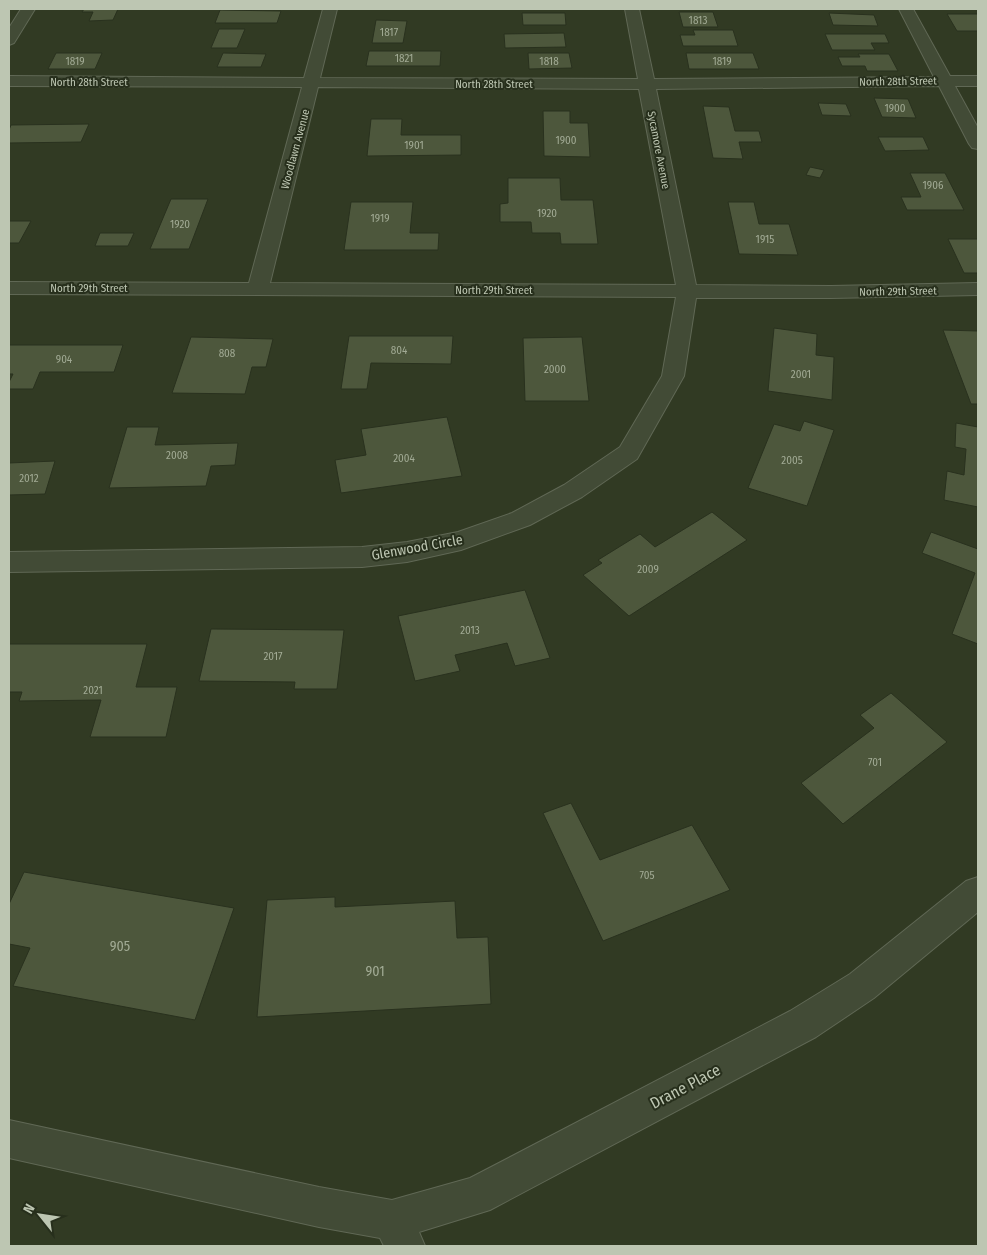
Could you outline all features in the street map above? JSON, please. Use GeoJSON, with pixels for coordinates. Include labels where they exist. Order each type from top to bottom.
{"type":"FeatureCollection","features":[{"type":"Feature","properties":{"kind":"street"},"geometry":{"type":"LineString","coordinates":[[9,40],[28,9]]}},
{"type":"Feature","properties":{"kind":"street","name":"Woodlawn Avenue"},"geometry":{"type":"LineString","coordinates":[[258,289],[330,9]]}},
{"type":"Feature","properties":{"kind":"street","name":"Sycamore Avenue"},"geometry":{"type":"LineString","coordinates":[[632,9],[687,291]]}},
{"type":"Feature","properties":{"kind":"street"},"geometry":{"type":"LineString","coordinates":[[906,9],[978,144]]}},
{"type":"Feature","properties":{"kind":"street","name":"North 28th Street"},"geometry":{"type":"LineString","coordinates":[[9,81],[646,84],[978,81]]}},
{"type":"Feature","properties":{"kind":"street","name":"North 29th Street"},"geometry":{"type":"LineString","coordinates":[[9,288],[831,292],[978,289]]}},
{"type":"Feature","properties":{"kind":"street","name":"Glenwood Circle"},"geometry":{"type":"LineString","coordinates":[[9,562],[180,558],[362,557],[407,552],[461,541],[521,519],[573,491],[629,453],[673,376],[687,291]]}},
{"type":"Feature","properties":{"kind":"street","name":"Drane Place"},"geometry":{"type":"LineString","coordinates":[[399,1233],[476,1196],[803,1024],[862,986],[978,892]]}},
{"type":"Feature","properties":{"kind":"street"},"geometry":{"type":"LineString","coordinates":[[9,1139],[319,1207],[399,1233]]}},
{"type":"Feature","properties":{"kind":"building"},"geometry":{"type":"Polygon","coordinates":[[[84,9],[118,9],[113,20],[89,21],[93,12],[82,12],[84,9]]]}},
{"type":"Feature","properties":{"kind":"building"},"geometry":{"type":"Polygon","coordinates":[[[220,10],[281,11],[277,23],[215,23],[220,10]]]}},
{"type":"Feature","properties":{"kind":"building"},"geometry":{"type":"Polygon","coordinates":[[[679,12],[713,12],[718,27],[683,27],[679,12]]]}},
{"type":"Feature","properties":{"kind":"building"},"geometry":{"type":"Polygon","coordinates":[[[522,13],[565,13],[566,25],[523,25],[522,13]]]}},
{"type":"Feature","properties":{"kind":"building"},"geometry":{"type":"Polygon","coordinates":[[[829,13],[874,15],[878,26],[833,25],[829,13]]]}},
{"type":"Feature","properties":{"kind":"building"},"geometry":{"type":"Polygon","coordinates":[[[947,14],[978,14],[978,31],[957,31],[947,14]]]}},
{"type":"Feature","properties":{"kind":"building"},"geometry":{"type":"Polygon","coordinates":[[[376,20],[407,21],[403,43],[372,43],[376,20]]]}},
{"type":"Feature","properties":{"kind":"building"},"geometry":{"type":"Polygon","coordinates":[[[219,29],[245,29],[237,48],[211,48],[219,29]]]}},
{"type":"Feature","properties":{"kind":"building"},"geometry":{"type":"Polygon","coordinates":[[[693,30],[733,30],[738,46],[683,46],[680,35],[695,35],[693,30]]]}},
{"type":"Feature","properties":{"kind":"building"},"geometry":{"type":"Polygon","coordinates":[[[564,33],[566,47],[505,48],[504,34],[564,33]]]}},
{"type":"Feature","properties":{"kind":"building"},"geometry":{"type":"Polygon","coordinates":[[[825,34],[885,34],[889,43],[871,43],[875,50],[832,50],[825,34]]]}},
{"type":"Feature","properties":{"kind":"building"},"geometry":{"type":"Polygon","coordinates":[[[369,51],[441,51],[440,66],[366,66],[369,51]]]}},
{"type":"Feature","properties":{"kind":"building"},"geometry":{"type":"Polygon","coordinates":[[[56,53],[102,53],[95,69],[48,69],[56,53]]]}},
{"type":"Feature","properties":{"kind":"building"},"geometry":{"type":"Polygon","coordinates":[[[223,53],[266,54],[261,67],[217,67],[223,53]]]}},
{"type":"Feature","properties":{"kind":"building"},"geometry":{"type":"Polygon","coordinates":[[[528,53],[569,53],[572,68],[529,69],[528,53]]]}},
{"type":"Feature","properties":{"kind":"building"},"geometry":{"type":"Polygon","coordinates":[[[686,53],[753,53],[759,69],[689,69],[686,53]]]}},
{"type":"Feature","properties":{"kind":"building"},"geometry":{"type":"Polygon","coordinates":[[[858,54],[889,54],[898,71],[867,71],[865,66],[842,66],[838,57],[860,57],[858,54]]]}},
{"type":"Feature","properties":{"kind":"building"},"geometry":{"type":"Polygon","coordinates":[[[874,98],[908,99],[916,118],[882,117],[874,98]]]}},
{"type":"Feature","properties":{"kind":"building"},"geometry":{"type":"Polygon","coordinates":[[[818,103],[846,104],[851,116],[822,115],[818,103]]]}},
{"type":"Feature","properties":{"kind":"building"},"geometry":{"type":"Polygon","coordinates":[[[703,106],[729,107],[735,131],[759,131],[762,142],[739,142],[743,159],[713,158],[703,106]]]}},
{"type":"Feature","properties":{"kind":"building"},"geometry":{"type":"Polygon","coordinates":[[[543,111],[570,111],[570,123],[588,123],[590,157],[544,156],[543,111]]]}},
{"type":"Feature","properties":{"kind":"building"},"geometry":{"type":"Polygon","coordinates":[[[371,119],[402,119],[401,135],[461,135],[461,155],[367,156],[371,119]]]}},
{"type":"Feature","properties":{"kind":"building"},"geometry":{"type":"Polygon","coordinates":[[[89,124],[81,142],[9,143],[11,125],[89,124]]]}},
{"type":"Feature","properties":{"kind":"building"},"geometry":{"type":"Polygon","coordinates":[[[878,137],[923,137],[929,150],[885,151],[878,137]]]}},
{"type":"Feature","properties":{"kind":"building"},"geometry":{"type":"Polygon","coordinates":[[[810,167],[824,170],[820,178],[806,175],[810,167]]]}},
{"type":"Feature","properties":{"kind":"building"},"geometry":{"type":"Polygon","coordinates":[[[910,173],[945,173],[964,210],[907,210],[901,197],[921,197],[910,173]]]}},
{"type":"Feature","properties":{"kind":"building"},"geometry":{"type":"Polygon","coordinates":[[[508,178],[560,178],[561,200],[593,200],[598,244],[561,244],[560,233],[532,233],[531,222],[500,222],[500,204],[508,203],[508,178]]]}},
{"type":"Feature","properties":{"kind":"building"},"geometry":{"type":"Polygon","coordinates":[[[171,199],[208,199],[189,249],[150,249],[171,199]]]}},
{"type":"Feature","properties":{"kind":"building"},"geometry":{"type":"Polygon","coordinates":[[[351,202],[413,202],[410,233],[439,233],[438,250],[344,250],[351,202]]]}},
{"type":"Feature","properties":{"kind":"building"},"geometry":{"type":"Polygon","coordinates":[[[728,202],[754,202],[759,224],[789,224],[798,255],[739,254],[728,202]]]}},
{"type":"Feature","properties":{"kind":"building"},"geometry":{"type":"Polygon","coordinates":[[[9,221],[31,221],[19,243],[9,243],[9,221]]]}},
{"type":"Feature","properties":{"kind":"building"},"geometry":{"type":"Polygon","coordinates":[[[100,233],[134,233],[128,246],[95,246],[100,233]]]}},
{"type":"Feature","properties":{"kind":"building"},"geometry":{"type":"Polygon","coordinates":[[[948,239],[978,239],[978,273],[964,273],[948,239]]]}},
{"type":"Feature","properties":{"kind":"building"},"geometry":{"type":"Polygon","coordinates":[[[774,328],[817,334],[816,355],[834,357],[832,400],[768,391],[774,328]]]}},
{"type":"Feature","properties":{"kind":"building"},"geometry":{"type":"Polygon","coordinates":[[[943,330],[978,331],[978,404],[971,404],[943,330]]]}},
{"type":"Feature","properties":{"kind":"building"},"geometry":{"type":"Polygon","coordinates":[[[349,336],[453,336],[451,364],[371,363],[367,389],[341,389],[349,336]]]}},
{"type":"Feature","properties":{"kind":"building"},"geometry":{"type":"Polygon","coordinates":[[[191,337],[273,339],[266,367],[252,367],[245,394],[172,393],[191,337]]]}},
{"type":"Feature","properties":{"kind":"building"},"geometry":{"type":"Polygon","coordinates":[[[582,337],[589,401],[525,401],[523,338],[582,337]]]}},
{"type":"Feature","properties":{"kind":"building"},"geometry":{"type":"Polygon","coordinates":[[[9,345],[123,345],[114,372],[40,372],[33,389],[9,389],[9,382],[13,374],[9,374],[9,345]]]}},
{"type":"Feature","properties":{"kind":"building"},"geometry":{"type":"Polygon","coordinates":[[[447,417],[462,476],[341,493],[335,460],[366,455],[361,429],[447,417]]]}},
{"type":"Feature","properties":{"kind":"building"},"geometry":{"type":"Polygon","coordinates":[[[804,421],[834,430],[807,506],[748,488],[774,424],[800,431],[804,421]]]}},
{"type":"Feature","properties":{"kind":"building"},"geometry":{"type":"Polygon","coordinates":[[[956,423],[978,427],[978,507],[944,500],[947,471],[964,475],[966,449],[955,447],[956,423]]]}},
{"type":"Feature","properties":{"kind":"building"},"geometry":{"type":"Polygon","coordinates":[[[127,427],[159,427],[155,445],[238,443],[235,465],[211,466],[206,486],[109,488],[127,427]]]}},
{"type":"Feature","properties":{"kind":"building"},"geometry":{"type":"Polygon","coordinates":[[[55,461],[45,494],[9,495],[9,463],[55,461]]]}},
{"type":"Feature","properties":{"kind":"building"},"geometry":{"type":"Polygon","coordinates":[[[712,512],[747,540],[629,616],[583,575],[602,563],[598,560],[640,534],[655,547],[712,512]]]}},
{"type":"Feature","properties":{"kind":"building"},"geometry":{"type":"Polygon","coordinates":[[[931,532],[978,549],[978,644],[952,634],[975,573],[922,553],[931,532]]]}},
{"type":"Feature","properties":{"kind":"building"},"geometry":{"type":"Polygon","coordinates":[[[525,590],[550,658],[515,666],[507,643],[455,655],[460,671],[415,681],[398,616],[525,590]]]}},
{"type":"Feature","properties":{"kind":"building"},"geometry":{"type":"Polygon","coordinates":[[[211,629],[344,630],[337,689],[294,689],[295,682],[199,681],[211,629]]]}},
{"type":"Feature","properties":{"kind":"building"},"geometry":{"type":"Polygon","coordinates":[[[9,644],[147,644],[136,687],[177,687],[166,737],[90,737],[101,700],[19,701],[22,692],[9,692],[9,644]]]}},
{"type":"Feature","properties":{"kind":"building"},"geometry":{"type":"Polygon","coordinates":[[[891,693],[947,742],[843,824],[801,783],[874,728],[860,715],[891,693]]]}},
{"type":"Feature","properties":{"kind":"building"},"geometry":{"type":"Polygon","coordinates":[[[571,803],[600,860],[692,825],[730,890],[603,941],[543,813],[571,803]]]}},
{"type":"Feature","properties":{"kind":"building"},"geometry":{"type":"Polygon","coordinates":[[[24,872],[234,908],[195,1020],[13,986],[30,948],[9,944],[9,904],[24,872]]]}},
{"type":"Feature","properties":{"kind":"building"},"geometry":{"type":"Polygon","coordinates":[[[335,897],[335,907],[455,901],[457,938],[488,937],[491,1004],[257,1017],[267,900],[335,897]]]}}]}
